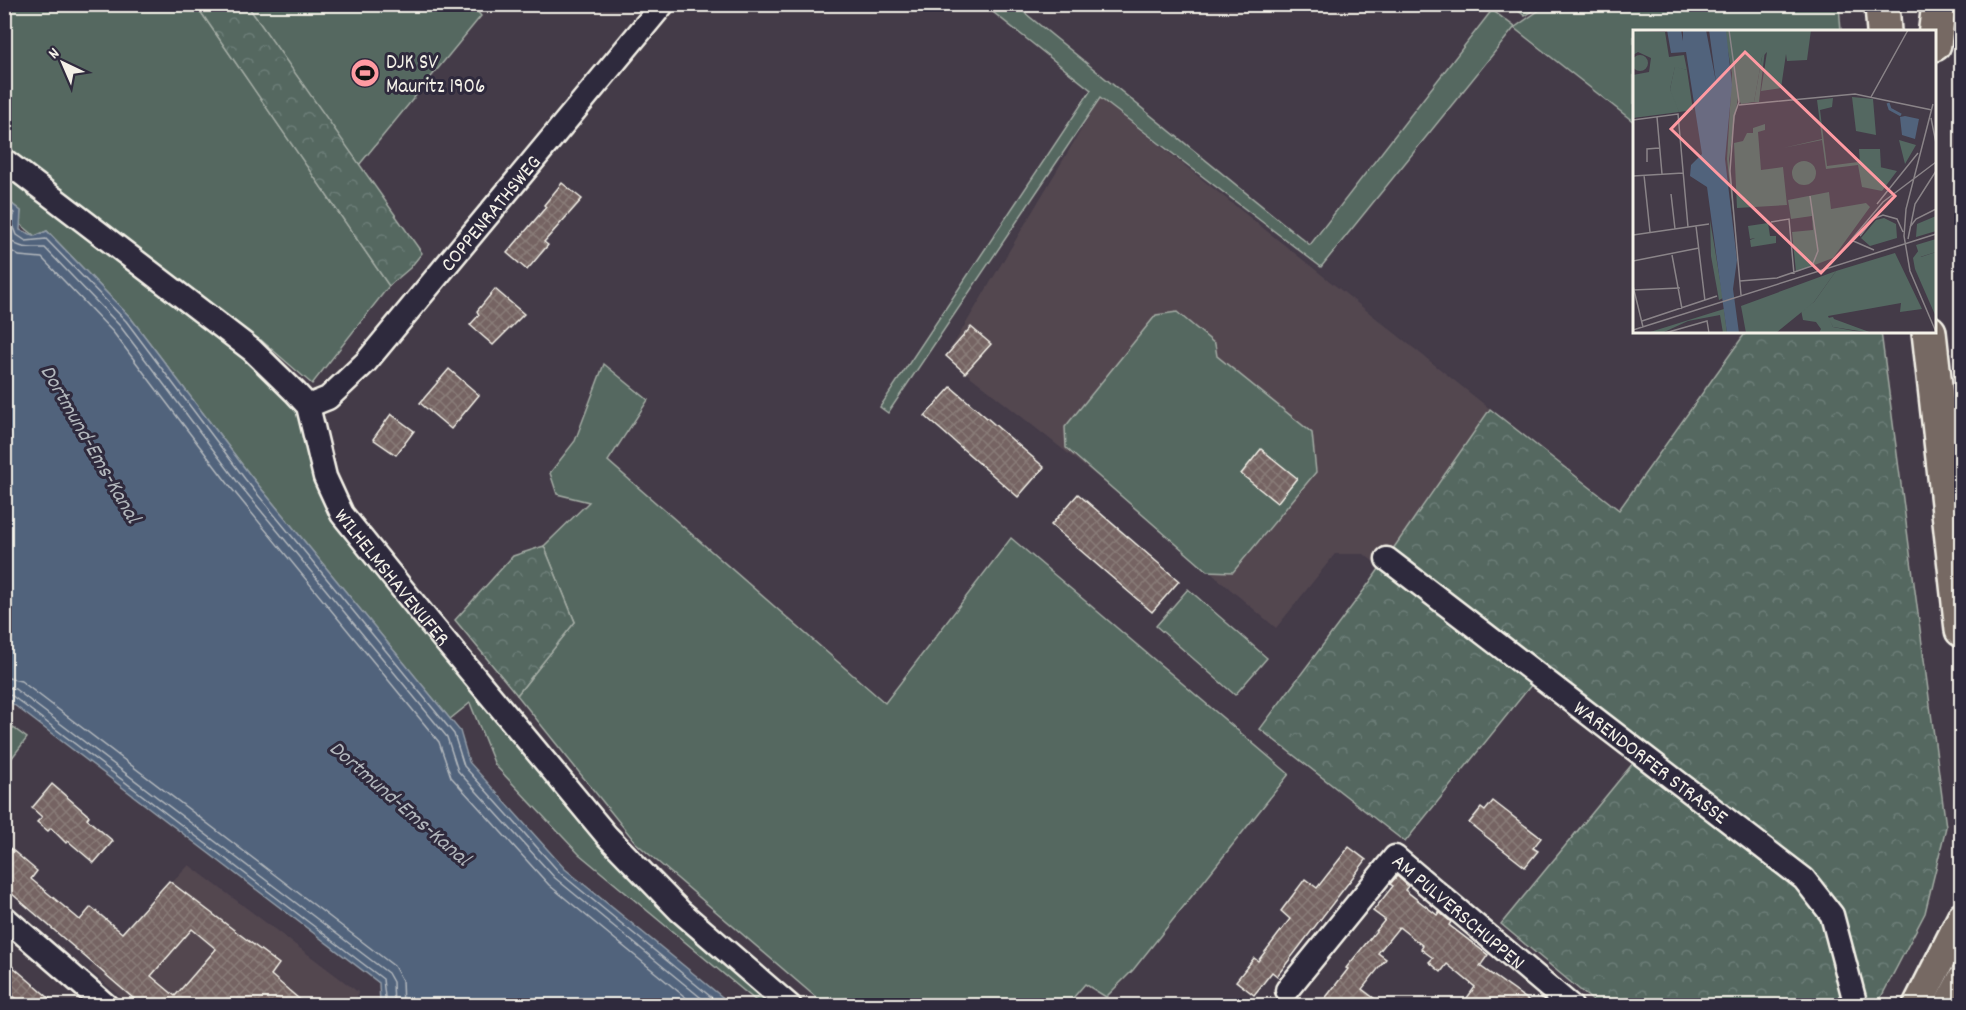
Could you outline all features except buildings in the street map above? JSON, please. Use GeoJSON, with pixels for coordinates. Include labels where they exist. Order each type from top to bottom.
{"type":"FeatureCollection","features":[{"type":"Feature","properties":{"kind":"highway"},"geometry":{"type":"LineString","coordinates":[[1882,4],[1884,30]]}},
{"type":"Feature","properties":{"kind":"highway"},"geometry":{"type":"LineString","coordinates":[[1936,34],[1939,4]]}},
{"type":"Feature","properties":{"kind":"highway"},"geometry":{"type":"LineString","coordinates":[[1929,333],[1959,584],[1962,630]]}},
{"type":"Feature","properties":{"kind":"main road"},"geometry":{"type":"LineString","coordinates":[[1917,1005],[1962,917]]}},
{"type":"Feature","properties":{"kind":"main road"},"geometry":{"type":"LineString","coordinates":[[1948,1005],[1962,980]]}},
{"type":"Feature","properties":{"kind":"street","name":"COPPENRATHSWEG"},"geometry":{"type":"LineString","coordinates":[[308,406],[328,398],[366,362],[663,4]]}},
{"type":"Feature","properties":{"kind":"street","name":"WILHELMSHAVENUFER"},"geometry":{"type":"LineString","coordinates":[[4,160],[252,350],[285,380],[308,406],[325,477],[342,514],[607,836],[680,911],[790,1005]]}},
{"type":"Feature","properties":{"kind":"street","name":"WARENDORFER STRASSE"},"geometry":{"type":"LineString","coordinates":[[1387,559],[1804,879],[1832,915],[1856,1005]]}},
{"type":"Feature","properties":{"kind":"street","name":"AM PULVERSCHUPPEN"},"geometry":{"type":"LineString","coordinates":[[1287,990],[1395,857],[1571,1005]]}},
{"type":"Feature","properties":{"kind":"street"},"geometry":{"type":"LineString","coordinates":[[4,918],[107,1005]]}},
{"type":"Feature","properties":{"kind":"shaded area"},"geometry":{"type":"Polygon","coordinates":[[[1100,98],[1490,409],[1381,568],[1364,554],[1335,554],[1276,628],[1094,474],[946,357],[1100,98]]]}},
{"type":"Feature","properties":{"kind":"shaded area"},"geometry":{"type":"Polygon","coordinates":[[[189,865],[358,992],[357,1005],[130,1005],[89,969],[189,865]]]}},
{"type":"Feature","properties":{"kind":"green space"},"geometry":{"type":"Polygon","coordinates":[[[4,5],[196,5],[389,286],[312,384],[261,340],[243,355],[299,411],[306,432],[413,617],[778,1005],[761,1005],[579,854],[495,765],[470,703],[450,719],[250,475],[130,317],[47,231],[35,236],[19,223],[21,211],[5,198],[4,5]]]}},
{"type":"Feature","properties":{"kind":"green space"},"geometry":{"type":"Polygon","coordinates":[[[196,5],[247,5],[422,253],[410,268],[389,286],[196,5]]]}},
{"type":"Feature","properties":{"kind":"green space","name":"DJK SV Mauritz 1906"},"geometry":{"type":"Polygon","coordinates":[[[247,5],[472,5],[481,16],[359,165],[247,5]]]}},
{"type":"Feature","properties":{"kind":"green space"},"geometry":{"type":"Polygon","coordinates":[[[984,5],[1015,5],[1310,245],[1492,10],[1515,27],[1547,5],[1839,5],[1841,30],[1633,30],[1633,121],[1514,28],[1321,267],[1100,98],[888,413],[880,407],[1091,90],[984,5]]]}},
{"type":"Feature","properties":{"kind":"green space"},"geometry":{"type":"Polygon","coordinates":[[[1511,5],[1542,5],[1525,16],[1511,5]]]}},
{"type":"Feature","properties":{"kind":"green space"},"geometry":{"type":"Polygon","coordinates":[[[1177,312],[1215,344],[1217,356],[1312,433],[1316,472],[1233,572],[1207,571],[1066,448],[1065,427],[1156,315],[1177,312]]]}},
{"type":"Feature","properties":{"kind":"green space"},"geometry":{"type":"Polygon","coordinates":[[[1745,333],[1881,333],[1946,827],[1925,913],[1877,1005],[1598,1005],[1501,924],[1634,762],[1532,684],[1405,842],[1260,729],[1370,582],[1490,409],[1619,510],[1745,333]]]}},
{"type":"Feature","properties":{"kind":"green space"},"geometry":{"type":"Polygon","coordinates":[[[604,364],[648,400],[608,461],[885,703],[1011,538],[1289,774],[1133,970],[1106,997],[1085,984],[1067,1005],[825,1005],[636,843],[517,695],[575,622],[544,546],[589,502],[557,494],[550,473],[575,441],[604,364]]]}},
{"type":"Feature","properties":{"kind":"green space"},"geometry":{"type":"Polygon","coordinates":[[[544,546],[575,622],[517,695],[455,620],[513,556],[544,546]]]}},
{"type":"Feature","properties":{"kind":"green space"},"geometry":{"type":"Polygon","coordinates":[[[1188,589],[1267,658],[1235,695],[1156,626],[1188,589]]]}},
{"type":"Feature","properties":{"kind":"green space"},"geometry":{"type":"Polygon","coordinates":[[[4,721],[27,738],[5,767],[4,767],[4,721]]]}},
{"type":"Feature","properties":{"kind":"water","name":"Dortmund-Ems-Kanal"},"geometry":{"type":"Polygon","coordinates":[[[4,198],[21,211],[20,230],[35,236],[47,231],[130,317],[250,475],[460,731],[469,762],[565,869],[732,1005],[380,1005],[379,983],[5,698],[4,198]]]}},
{"type":"Feature","properties":{"kind":"place","name":"DJK SV Mauritz 1906"},"geometry":{"type":"Point","coordinates":[365,73]}}]}
